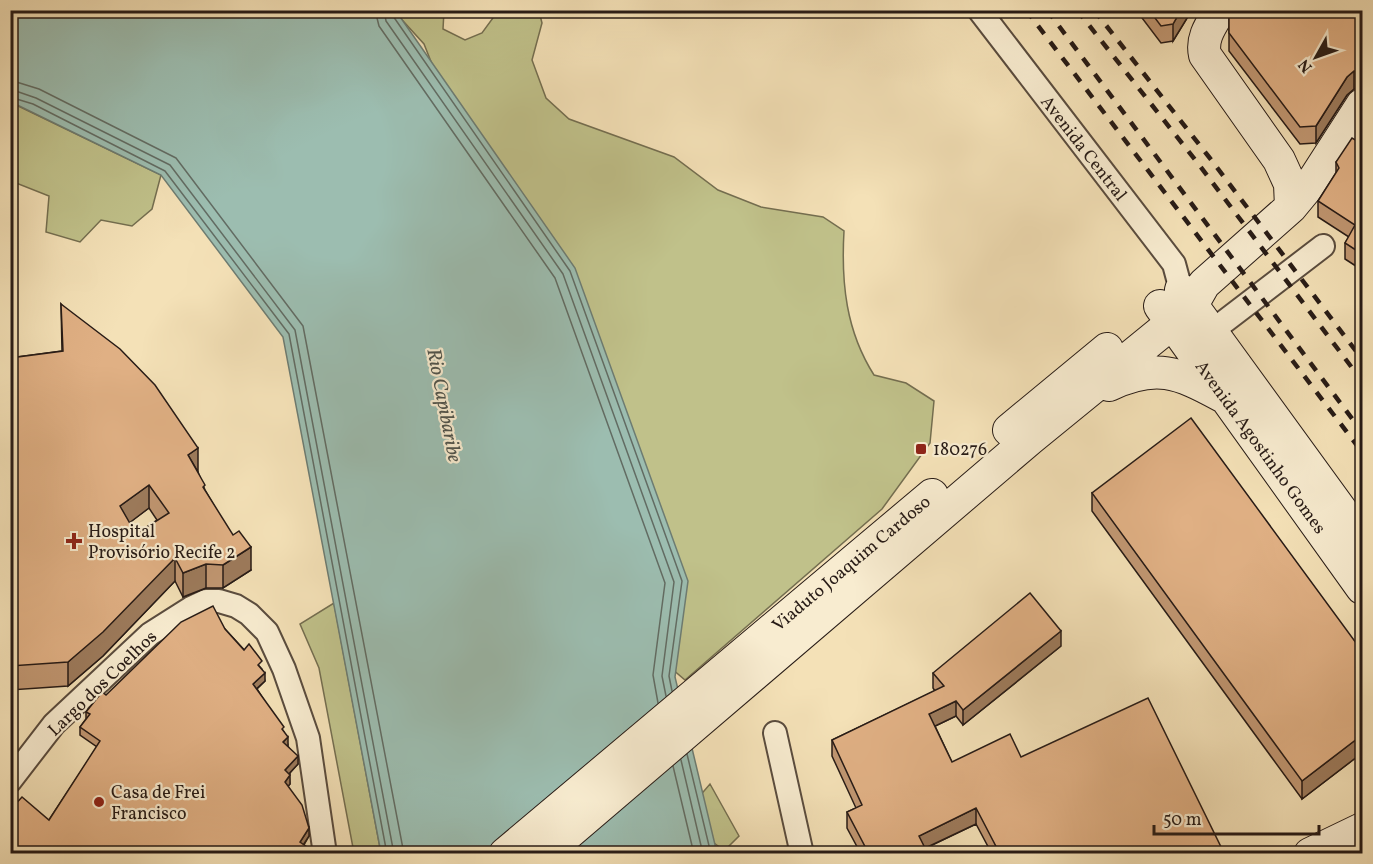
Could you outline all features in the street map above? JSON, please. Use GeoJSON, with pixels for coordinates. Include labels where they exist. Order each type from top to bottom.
{"type":"FeatureCollection","features":[{"type":"Feature","properties":{"kind":"street","name":"Avenida Central"},"geometry":{"type":"LineString","coordinates":[[979,10],[1174,264],[1182,302]]}},
{"type":"Feature","properties":{"kind":"street"},"geometry":{"type":"LineString","coordinates":[[1220,10],[1207,31],[1203,46],[1204,56],[1279,160],[1290,184],[1291,207]]}},
{"type":"Feature","properties":{"kind":"street","name":"Viaduto Joaquim Cardoso"},"geometry":{"type":"LineString","coordinates":[[505,854],[1182,302],[1291,207],[1321,170],[1362,105]]}},
{"type":"Feature","properties":{"kind":"street"},"geometry":{"type":"LineString","coordinates":[[1212,331],[1323,246]]}},
{"type":"Feature","properties":{"kind":"street","name":"Viaduto Joaquim Cardoso"},"geometry":{"type":"LineString","coordinates":[[544,854],[1024,430],[1067,411],[1182,302]]}},
{"type":"Feature","properties":{"kind":"street","name":"Avenida Agostinho Gomes"},"geometry":{"type":"LineString","coordinates":[[1182,302],[1212,331],[1362,539]]}},
{"type":"Feature","properties":{"kind":"street","name":"Avenida Agostinho Gomes"},"geometry":{"type":"LineString","coordinates":[[1182,302],[1224,397],[1362,588]]}},
{"type":"Feature","properties":{"kind":"street"},"geometry":{"type":"LineString","coordinates":[[1067,411],[1104,387],[1140,373],[1173,373],[1224,397]]}},
{"type":"Feature","properties":{"kind":"street","name":"Largo dos Coelhos"},"geometry":{"type":"LineString","coordinates":[[10,781],[54,724],[150,634],[175,617],[206,601],[219,601],[236,606],[267,632],[284,669],[308,738],[325,854]]}},
{"type":"Feature","properties":{"kind":"street"},"geometry":{"type":"LineString","coordinates":[[775,733],[802,854]]}},
{"type":"Feature","properties":{"kind":"street"},"geometry":{"type":"LineString","coordinates":[[1310,854],[1362,829]]}},
{"type":"Feature","properties":{"kind":"green space"},"geometry":{"type":"Polygon","coordinates":[[[394,11],[444,11],[443,29],[465,40],[482,33],[498,11],[539,11],[542,23],[532,60],[546,98],[569,119],[674,157],[718,190],[761,207],[823,217],[844,231],[843,269],[847,306],[857,341],[874,375],[906,383],[934,401],[930,443],[882,509],[685,680],[671,668],[424,44],[394,11]]]}},
{"type":"Feature","properties":{"kind":"green space"},"geometry":{"type":"Polygon","coordinates":[[[10,102],[161,175],[152,209],[132,226],[101,220],[80,242],[46,232],[49,196],[11,181],[10,102]]]}},
{"type":"Feature","properties":{"kind":"green space"},"geometry":{"type":"Polygon","coordinates":[[[334,603],[381,853],[354,853],[319,668],[300,624],[334,603]]]}},
{"type":"Feature","properties":{"kind":"green space"},"geometry":{"type":"Polygon","coordinates":[[[710,784],[739,836],[727,848],[728,853],[707,838],[698,798],[710,784]]]}},
{"type":"Feature","properties":{"kind":"water","name":"Rio Capibaribe"},"geometry":{"type":"Polygon","coordinates":[[[10,11],[396,11],[575,268],[688,581],[675,677],[717,853],[381,853],[283,337],[161,175],[11,102],[10,11]]]}},
{"type":"Feature","properties":{"kind":"building"},"geometry":{"type":"Polygon","coordinates":[[[1149,10],[1181,10],[1173,24],[1161,26],[1149,10]]]}},
{"type":"Feature","properties":{"kind":"building"},"geometry":{"type":"Polygon","coordinates":[[[1231,10],[1362,10],[1362,71],[1354,71],[1347,77],[1316,126],[1300,127],[1229,33],[1231,10]]]}},
{"type":"Feature","properties":{"kind":"building"},"geometry":{"type":"Polygon","coordinates":[[[1362,132],[1362,254],[1345,243],[1355,225],[1318,201],[1339,168],[1336,162],[1352,138],[1357,141],[1362,132]]]}},
{"type":"Feature","properties":{"kind":"building","name":"Hospital Provisório Recife 2"},"geometry":{"type":"Polygon","coordinates":[[[61,304],[120,349],[155,385],[198,448],[188,455],[205,485],[203,487],[233,535],[239,531],[251,547],[223,565],[206,564],[183,573],[175,558],[103,632],[68,662],[10,666],[10,358],[63,351],[61,304]],[[149,485],[120,506],[136,534],[169,513],[149,485]]]}},
{"type":"Feature","properties":{"kind":"building"},"geometry":{"type":"Polygon","coordinates":[[[1191,418],[1362,651],[1362,735],[1302,781],[1092,493],[1191,418]]]}},
{"type":"Feature","properties":{"kind":"building"},"geometry":{"type":"Polygon","coordinates":[[[1030,593],[1061,631],[963,710],[956,701],[929,714],[952,762],[1010,734],[1021,757],[1148,698],[1223,851],[1217,854],[1000,854],[976,808],[919,836],[928,854],[869,854],[847,812],[862,805],[832,740],[944,686],[933,673],[1030,593]]]}},
{"type":"Feature","properties":{"kind":"building"},"geometry":{"type":"Polygon","coordinates":[[[213,606],[225,629],[244,650],[249,644],[262,661],[258,665],[265,673],[253,684],[284,727],[282,729],[288,737],[283,742],[298,756],[285,770],[290,775],[285,782],[302,805],[309,828],[300,842],[307,847],[303,854],[10,854],[10,810],[22,797],[49,820],[100,741],[80,727],[90,714],[86,712],[102,692],[106,695],[181,622],[213,606]]]}},
{"type":"Feature","properties":{"kind":"railway"},"geometry":{"type":"LineString","coordinates":[[1026,10],[1362,452]]}},
{"type":"Feature","properties":{"kind":"railway"},"geometry":{"type":"LineString","coordinates":[[1047,10],[1362,432]]}},
{"type":"Feature","properties":{"kind":"railway"},"geometry":{"type":"LineString","coordinates":[[1077,10],[1200,166],[1362,381]]}},
{"type":"Feature","properties":{"kind":"railway"},"geometry":{"type":"LineString","coordinates":[[1094,10],[1362,359]]}},
{"type":"Feature","properties":{"kind":"place","name":"180276"},"geometry":{"type":"Point","coordinates":[921,449]}},
{"type":"Feature","properties":{"kind":"place","name":"Hospital Provisório Recife 2"},"geometry":{"type":"Point","coordinates":[74,541]}},
{"type":"Feature","properties":{"kind":"place","name":"Casa de Frei Francisco"},"geometry":{"type":"Point","coordinates":[99,802]}}]}
